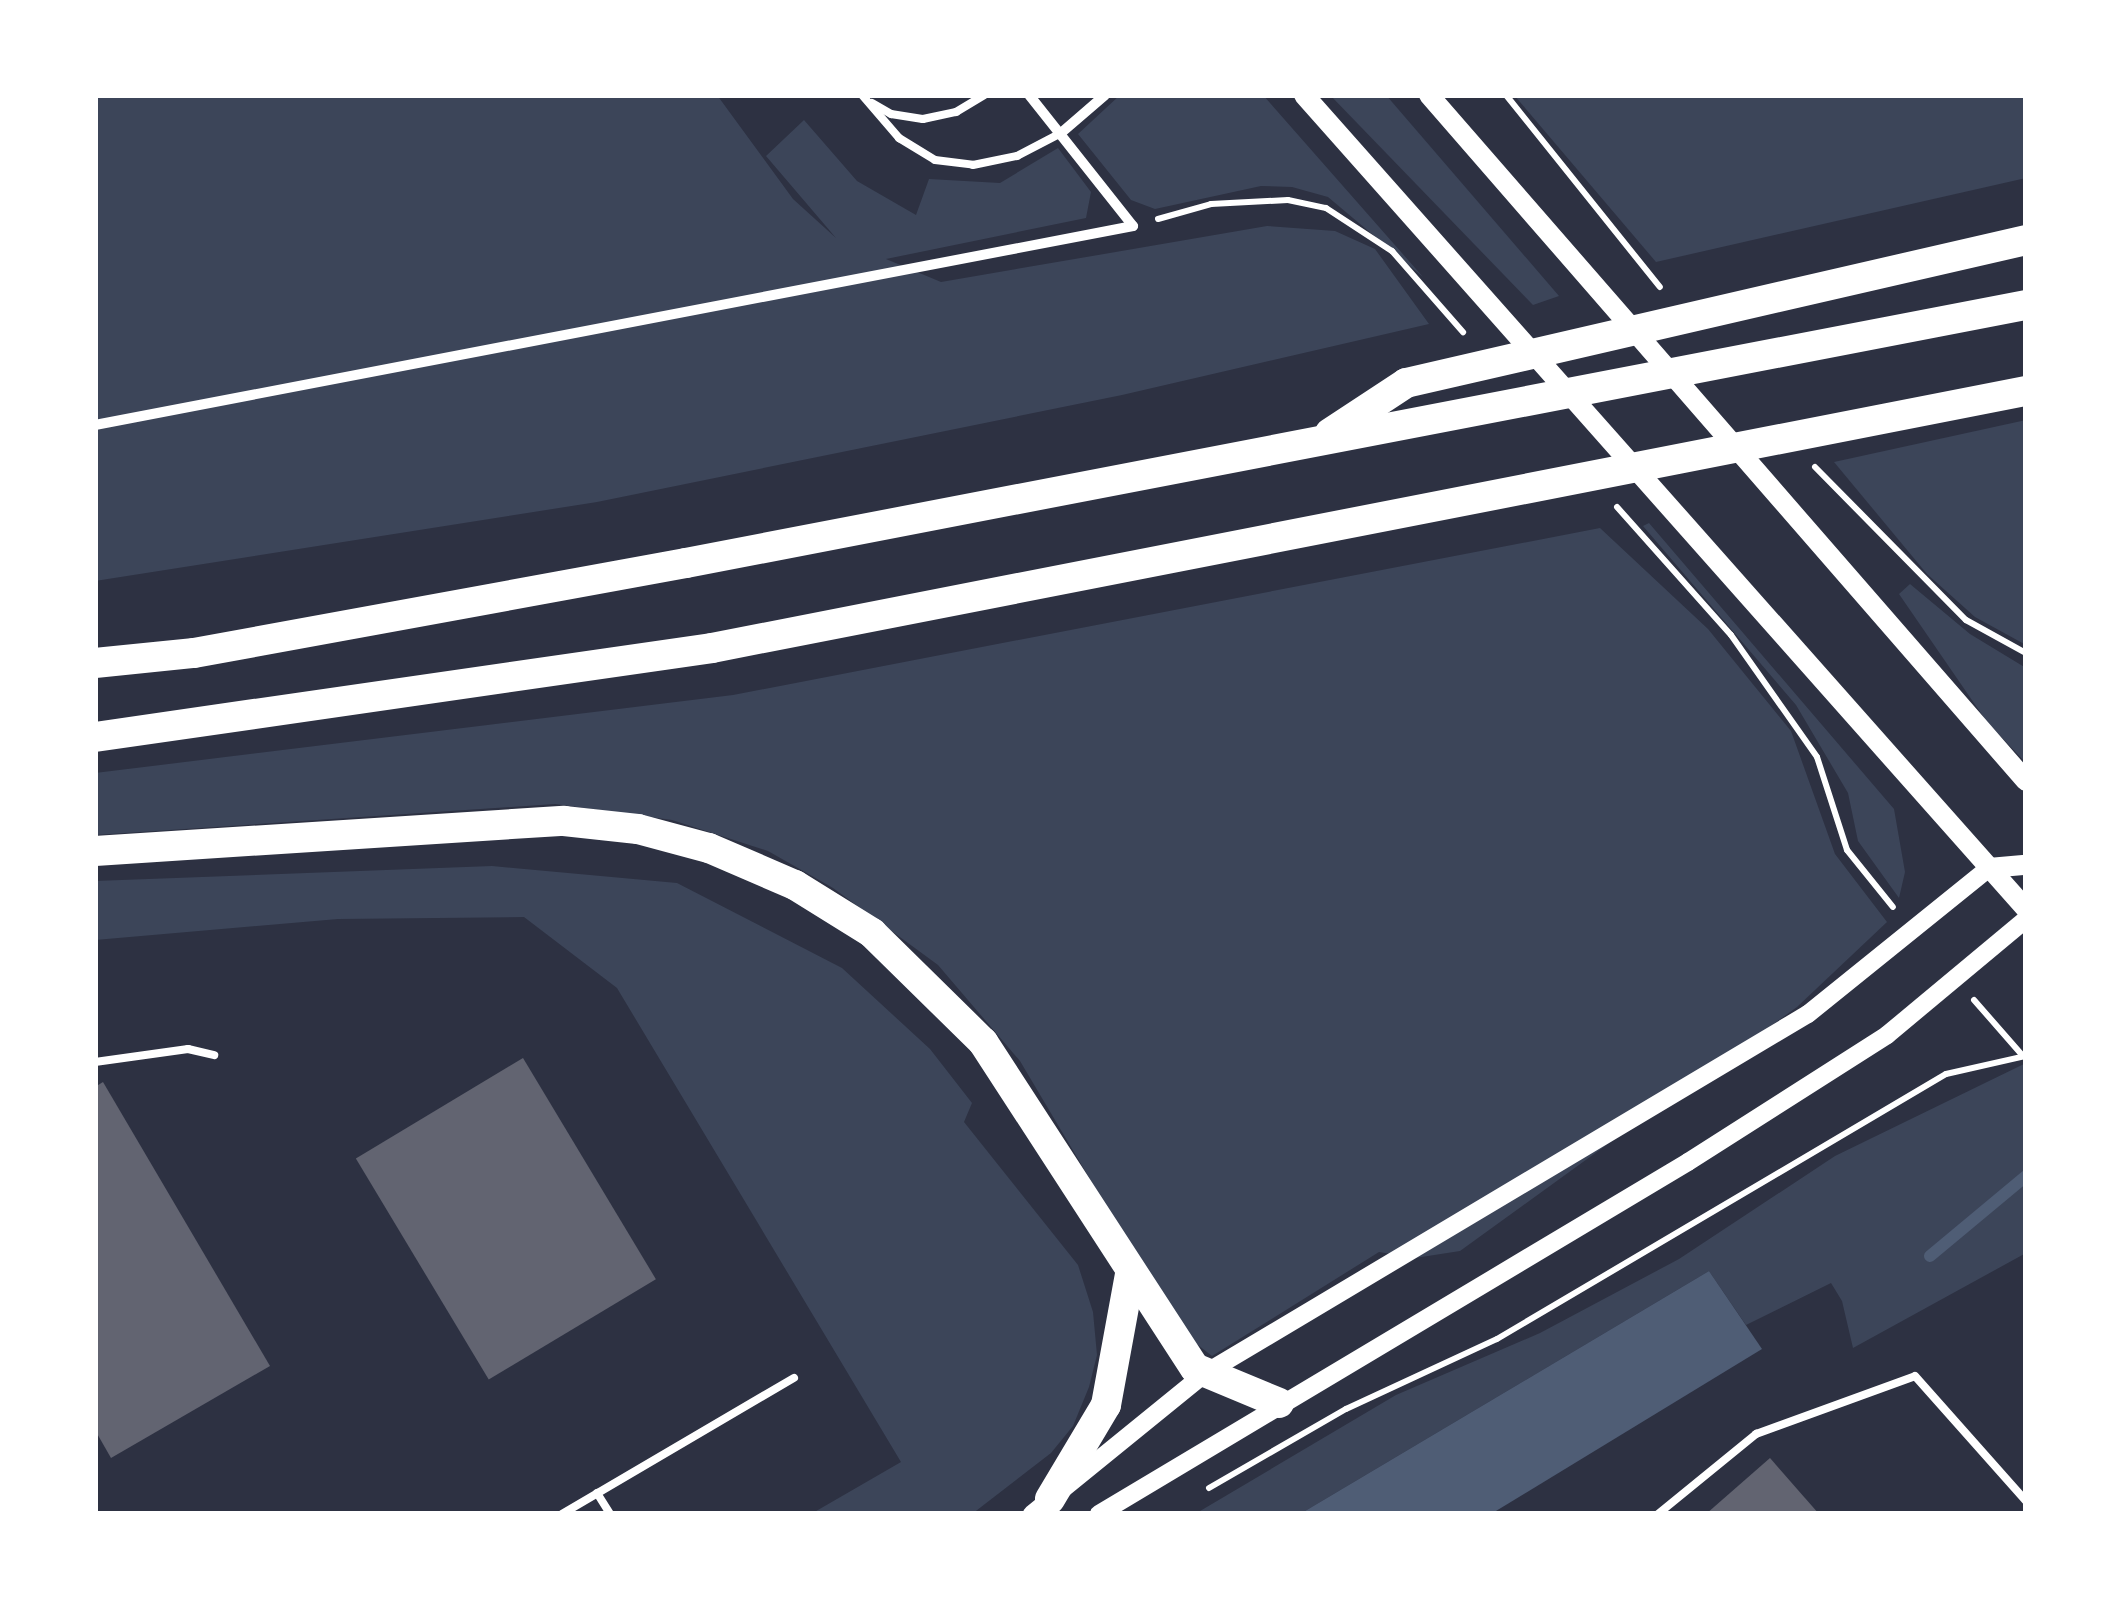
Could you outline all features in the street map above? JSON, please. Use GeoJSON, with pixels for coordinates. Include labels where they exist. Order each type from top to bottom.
{"type":"FeatureCollection","features":[{"type":"Feature","properties":{"kind":"highway"},"geometry":{"type":"LineString","coordinates":[[1315,443],[1406,383],[2026,240]]}},
{"type":"Feature","properties":{"kind":"highway"},"geometry":{"type":"LineString","coordinates":[[95,662],[194,653],[2026,305]]}},
{"type":"Feature","properties":{"kind":"highway"},"geometry":{"type":"LineString","coordinates":[[95,737],[712,648],[1502,490],[2026,391]]}},
{"type":"Feature","properties":{"kind":"highway"},"geometry":{"type":"LineString","coordinates":[[95,851],[510,821],[638,829],[709,848],[796,885],[872,933],[934,989],[1020,1091],[1130,1274],[1204,1374],[1279,1403]]}},
{"type":"Feature","properties":{"kind":"highway"},"geometry":{"type":"LineString","coordinates":[[1041,1506],[1106,1405],[1130,1274]]}},
{"type":"Feature","properties":{"kind":"main road"},"geometry":{"type":"LineString","coordinates":[[1304,95],[2026,910]]}},
{"type":"Feature","properties":{"kind":"main road"},"geometry":{"type":"LineString","coordinates":[[1428,95],[2026,781]]}},
{"type":"Feature","properties":{"kind":"main road"},"geometry":{"type":"LineString","coordinates":[[1989,868],[2026,864]]}},
{"type":"Feature","properties":{"kind":"street"},"geometry":{"type":"LineString","coordinates":[[95,425],[1133,226],[1029,95]]}},
{"type":"Feature","properties":{"kind":"street"},"geometry":{"type":"LineString","coordinates":[[1062,133],[1105,95]]}},
{"type":"Feature","properties":{"kind":"street"},"geometry":{"type":"LineString","coordinates":[[1041,1506],[1204,1374],[1808,1014],[1989,868]]}},
{"type":"Feature","properties":{"kind":"street"},"geometry":{"type":"LineString","coordinates":[[1098,1514],[1688,1162],[1887,1035],[2026,919]]}},
{"type":"Feature","properties":{"kind":"lane"},"geometry":{"type":"LineString","coordinates":[[863,96],[892,114],[923,120],[956,112],[984,95]]}},
{"type":"Feature","properties":{"kind":"lane"},"geometry":{"type":"LineString","coordinates":[[863,96],[899,138],[935,160],[973,165],[1017,156],[1062,133]]}},
{"type":"Feature","properties":{"kind":"lane"},"geometry":{"type":"LineString","coordinates":[[95,1062],[188,1048],[214,1055]]}},
{"type":"Feature","properties":{"kind":"lane"},"geometry":{"type":"LineString","coordinates":[[1658,1514],[1756,1434],[1915,1376],[2026,1501]]}},
{"type":"Feature","properties":{"kind":"lane"},"geometry":{"type":"LineString","coordinates":[[562,1514],[794,1378]]}},
{"type":"Feature","properties":{"kind":"lane"},"geometry":{"type":"LineString","coordinates":[[597,1493],[610,1514]]}},
{"type":"Feature","properties":{"kind":"path"},"geometry":{"type":"LineString","coordinates":[[1133,226],[1211,204],[1288,200],[1326,208],[1392,251],[1470,340]]}},
{"type":"Feature","properties":{"kind":"path"},"geometry":{"type":"LineString","coordinates":[[1613,502],[1730,635],[1817,756],[1847,850],[1914,932]]}},
{"type":"Feature","properties":{"kind":"path"},"geometry":{"type":"LineString","coordinates":[[1198,1495],[1346,1410],[1497,1339],[1946,1074],[2025,1056],[1956,980]]}},
{"type":"Feature","properties":{"kind":"shaded area"},"geometry":{"type":"Polygon","coordinates":[[[95,95],[717,95],[793,199],[836,238],[766,156],[804,120],[857,181],[916,215],[929,179],[1000,183],[1058,148],[1091,192],[1086,218],[886,259],[941,282],[1267,226],[1335,231],[1375,249],[1429,324],[1122,395],[597,502],[95,581],[95,95]]]}},
{"type":"Feature","properties":{"kind":"shaded area"},"geometry":{"type":"Polygon","coordinates":[[[1120,95],[1263,95],[1423,277],[1328,197],[1292,187],[1261,186],[1155,209],[1131,200],[1078,134],[1120,95]]]}},
{"type":"Feature","properties":{"kind":"shaded area"},"geometry":{"type":"Polygon","coordinates":[[[1330,95],[1386,95],[1559,296],[1533,305],[1330,95]]]}},
{"type":"Feature","properties":{"kind":"shaded area"},"geometry":{"type":"Polygon","coordinates":[[[1514,95],[2026,95],[2026,178],[1656,262],[1514,95]]]}},
{"type":"Feature","properties":{"kind":"shaded area"},"geometry":{"type":"Polygon","coordinates":[[[2026,420],[2026,645],[1975,617],[1927,574],[1834,462],[2026,420]]]}},
{"type":"Feature","properties":{"kind":"shaded area"},"geometry":{"type":"Polygon","coordinates":[[[1649,523],[1894,809],[1905,872],[1899,898],[1858,841],[1848,793],[1796,705],[1643,526],[1649,523]]]}},
{"type":"Feature","properties":{"kind":"shaded area"},"geometry":{"type":"Polygon","coordinates":[[[1600,528],[1708,629],[1791,731],[1835,854],[1887,922],[1797,1007],[1460,1251],[1415,1258],[1379,1252],[1212,1356],[1180,1331],[1020,1061],[938,965],[833,888],[768,851],[672,820],[555,804],[95,835],[95,773],[733,695],[1600,528]]]}},
{"type":"Feature","properties":{"kind":"shaded area"},"geometry":{"type":"Polygon","coordinates":[[[1910,584],[1970,634],[2026,668],[2026,763],[1987,722],[1899,594],[1910,584]]]}},
{"type":"Feature","properties":{"kind":"shaded area"},"geometry":{"type":"Polygon","coordinates":[[[492,866],[677,883],[842,968],[930,1049],[972,1103],[964,1122],[1078,1265],[1093,1312],[1097,1355],[1089,1387],[1073,1426],[1051,1453],[972,1514],[811,1514],[901,1462],[617,988],[524,917],[338,919],[95,940],[95,881],[492,866]]]}},
{"type":"Feature","properties":{"kind":"shaded area"},"geometry":{"type":"Polygon","coordinates":[[[2026,1063],[2026,1253],[1853,1348],[1842,1301],[1831,1283],[1746,1325],[1709,1271],[1300,1514],[1195,1514],[1396,1395],[1540,1333],[1679,1259],[1835,1156],[2026,1063]]]}},
{"type":"Feature","properties":{"kind":"shaded area"},"geometry":{"type":"Polygon","coordinates":[[[1709,1271],[1762,1349],[1491,1514],[1300,1514],[1709,1271]]]}},
{"type":"Feature","properties":{"kind":"building"},"geometry":{"type":"Polygon","coordinates":[[[523,1058],[656,1279],[489,1380],[356,1158],[523,1058]]]}},
{"type":"Feature","properties":{"kind":"building"},"geometry":{"type":"Polygon","coordinates":[[[103,1082],[270,1366],[111,1458],[95,1430],[95,1087],[103,1082]]]}},
{"type":"Feature","properties":{"kind":"building"},"geometry":{"type":"Polygon","coordinates":[[[1770,1458],[1819,1514],[1706,1514],[1770,1458]]]}},
{"type":"Feature","properties":{"kind":"waterway"},"geometry":{"type":"LineString","coordinates":[[1930,1256],[2026,1176]]}}]}
